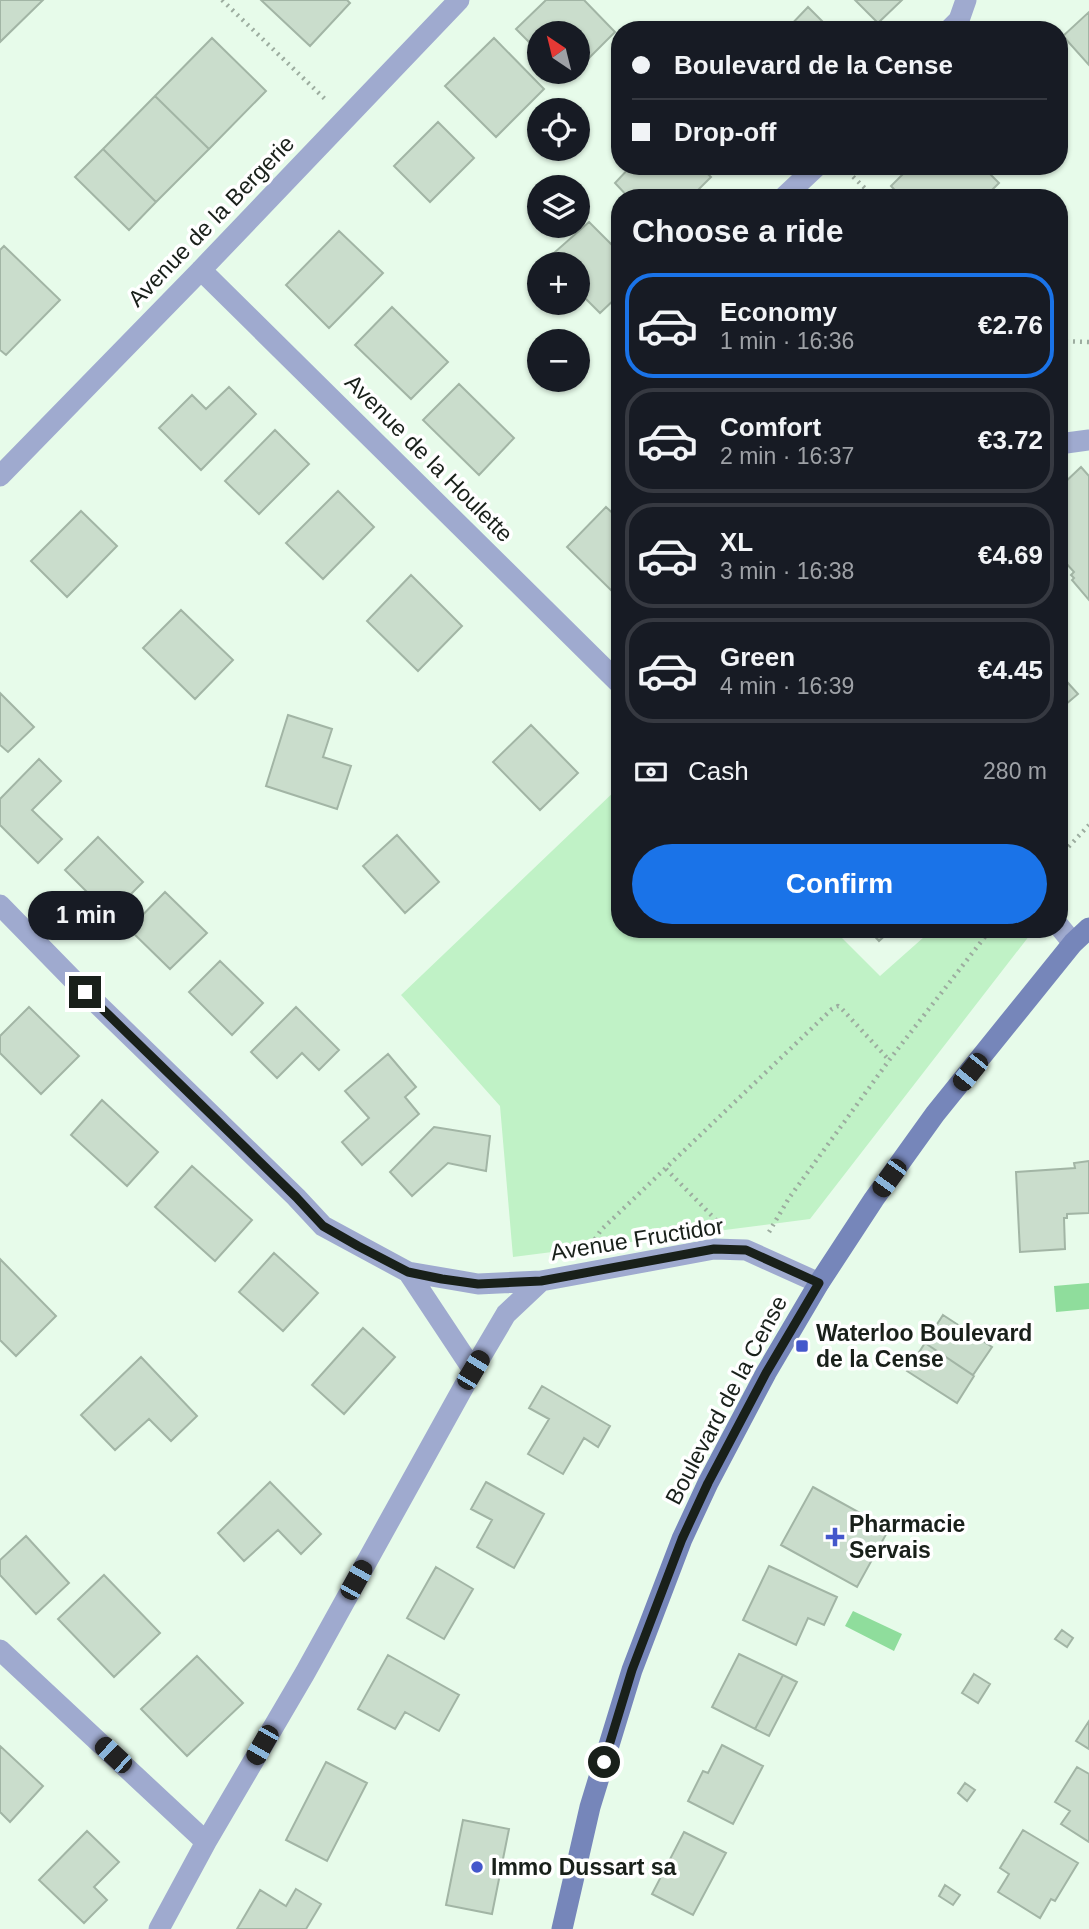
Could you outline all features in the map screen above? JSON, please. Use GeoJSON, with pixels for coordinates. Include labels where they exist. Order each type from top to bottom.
{"type":"FeatureCollection","features":[{"type":"Feature","properties":{"kind":"main road","name":"Boulevard de la Cense"},"geometry":{"type":"LineString","coordinates":[[562,1929],[590,1807],[632,1670],[682,1539],[708,1483],[766,1373],[819,1283],[874,1199],[935,1114],[1073,943],[1089,928]]}},
{"type":"Feature","properties":{"kind":"street","name":"Avenue de la Bergerie"},"geometry":{"type":"LineString","coordinates":[[0,476],[459,0]]}},
{"type":"Feature","properties":{"kind":"street"},"geometry":{"type":"LineString","coordinates":[[958,21],[966,0]]}},
{"type":"Feature","properties":{"kind":"street"},"geometry":{"type":"LineString","coordinates":[[793,189],[807,175]]}},
{"type":"Feature","properties":{"kind":"street","name":"Avenue de la Houlette"},"geometry":{"type":"LineString","coordinates":[[201,270],[611,675]]}},
{"type":"Feature","properties":{"kind":"street"},"geometry":{"type":"LineString","coordinates":[[1068,443],[1089,440]]}},
{"type":"Feature","properties":{"kind":"street"},"geometry":{"type":"LineString","coordinates":[[0,905],[323,1226],[408,1272],[473,1370]]}},
{"type":"Feature","properties":{"kind":"street"},"geometry":{"type":"LineString","coordinates":[[1068,937],[1073,943]]}},
{"type":"Feature","properties":{"kind":"street","name":"Avenue Fructidor"},"geometry":{"type":"LineString","coordinates":[[408,1272],[478,1284],[541,1281],[714,1249],[751,1252],[819,1283]]}},
{"type":"Feature","properties":{"kind":"street","name":"Avenue Fructidor"},"geometry":{"type":"LineString","coordinates":[[159,1929],[506,1314],[541,1281]]}},
{"type":"Feature","properties":{"kind":"street"},"geometry":{"type":"LineString","coordinates":[[0,1650],[206,1842]]}},
{"type":"Feature","properties":{"kind":"path"},"geometry":{"type":"LineString","coordinates":[[222,0],[345,118]]}},
{"type":"Feature","properties":{"kind":"path"},"geometry":{"type":"LineString","coordinates":[[852,175],[866,189]]}},
{"type":"Feature","properties":{"kind":"path"},"geometry":{"type":"LineString","coordinates":[[1068,341],[1089,342]]}},
{"type":"Feature","properties":{"kind":"path"},"geometry":{"type":"LineString","coordinates":[[1068,847],[1089,825]]}},
{"type":"Feature","properties":{"kind":"path"},"geometry":{"type":"LineString","coordinates":[[666,1168],[751,1252],[890,1060],[984,938]]}},
{"type":"Feature","properties":{"kind":"path"},"geometry":{"type":"LineString","coordinates":[[572,1275],[601,1230],[832,1009],[838,1006],[842,1009],[890,1060]]}},
{"type":"Feature","properties":{"kind":"shaded area"},"geometry":{"type":"Polygon","coordinates":[[[611,795],[611,938],[842,938],[880,976],[923,938],[1028,938],[810,1219],[513,1257],[500,1106],[401,995],[611,795]]]}},
{"type":"Feature","properties":{"kind":"shaded area"},"geometry":{"type":"Polygon","coordinates":[[[1089,1283],[1089,1309],[1056,1312],[1054,1286],[1089,1283]]]}},
{"type":"Feature","properties":{"kind":"shaded area"},"geometry":{"type":"Polygon","coordinates":[[[853,1611],[902,1634],[894,1651],[845,1626],[853,1611]]]}},
{"type":"Feature","properties":{"kind":"building"},"geometry":{"type":"Polygon","coordinates":[[[0,0],[43,0],[0,42],[0,0]]]}},
{"type":"Feature","properties":{"kind":"building"},"geometry":{"type":"Polygon","coordinates":[[[261,0],[347,0],[350,3],[310,46],[261,0]]]}},
{"type":"Feature","properties":{"kind":"building"},"geometry":{"type":"Polygon","coordinates":[[[546,0],[584,0],[611,28],[611,36],[590,57],[590,21],[527,21],[527,40],[516,29],[546,0]]]}},
{"type":"Feature","properties":{"kind":"building"},"geometry":{"type":"Polygon","coordinates":[[[855,0],[902,0],[880,21],[876,21],[855,0]]]}},
{"type":"Feature","properties":{"kind":"building"},"geometry":{"type":"Polygon","coordinates":[[[808,7],[822,21],[795,21],[808,7]]]}},
{"type":"Feature","properties":{"kind":"building"},"geometry":{"type":"Polygon","coordinates":[[[1089,12],[1089,65],[1068,42],[1068,31],[1089,12]]]}},
{"type":"Feature","properties":{"kind":"building"},"geometry":{"type":"Polygon","coordinates":[[[212,38],[266,91],[209,149],[155,96],[212,38]]]}},
{"type":"Feature","properties":{"kind":"building"},"geometry":{"type":"Polygon","coordinates":[[[494,38],[527,72],[527,84],[539,84],[544,89],[535,98],[527,98],[527,106],[496,137],[445,86],[494,38]]]}},
{"type":"Feature","properties":{"kind":"building"},"geometry":{"type":"Polygon","coordinates":[[[155,96],[209,149],[156,202],[103,149],[155,96]]]}},
{"type":"Feature","properties":{"kind":"building"},"geometry":{"type":"Polygon","coordinates":[[[438,122],[474,158],[430,202],[394,166],[438,122]]]}},
{"type":"Feature","properties":{"kind":"building"},"geometry":{"type":"Polygon","coordinates":[[[103,149],[156,202],[129,230],[75,177],[103,149]]]}},
{"type":"Feature","properties":{"kind":"building"},"geometry":{"type":"Polygon","coordinates":[[[623,175],[711,177],[699,189],[621,189],[615,183],[623,175]]]}},
{"type":"Feature","properties":{"kind":"building"},"geometry":{"type":"Polygon","coordinates":[[[902,175],[991,175],[999,183],[993,189],[894,189],[891,186],[902,175]]]}},
{"type":"Feature","properties":{"kind":"building"},"geometry":{"type":"Polygon","coordinates":[[[590,223],[611,244],[611,303],[600,313],[590,303],[590,252],[555,252],[571,238],[590,238],[590,223]]]}},
{"type":"Feature","properties":{"kind":"building"},"geometry":{"type":"Polygon","coordinates":[[[339,231],[383,273],[329,328],[286,285],[339,231]]]}},
{"type":"Feature","properties":{"kind":"building"},"geometry":{"type":"Polygon","coordinates":[[[4,246],[60,300],[6,355],[0,350],[0,250],[4,246]]]}},
{"type":"Feature","properties":{"kind":"building"},"geometry":{"type":"Polygon","coordinates":[[[392,307],[448,362],[411,399],[355,345],[392,307]]]}},
{"type":"Feature","properties":{"kind":"building"},"geometry":{"type":"Polygon","coordinates":[[[459,384],[514,438],[479,475],[423,420],[459,384]]]}},
{"type":"Feature","properties":{"kind":"building"},"geometry":{"type":"Polygon","coordinates":[[[229,387],[256,414],[201,470],[159,428],[192,395],[206,409],[229,387]]]}},
{"type":"Feature","properties":{"kind":"building"},"geometry":{"type":"Polygon","coordinates":[[[275,430],[309,464],[259,514],[225,481],[275,430]]]}},
{"type":"Feature","properties":{"kind":"building"},"geometry":{"type":"Polygon","coordinates":[[[1081,467],[1089,476],[1089,600],[1072,580],[1074,578],[1071,575],[1074,572],[1068,565],[1068,479],[1081,467]]]}},
{"type":"Feature","properties":{"kind":"building"},"geometry":{"type":"Polygon","coordinates":[[[338,491],[374,527],[323,579],[286,543],[338,491]]]}},
{"type":"Feature","properties":{"kind":"building"},"geometry":{"type":"Polygon","coordinates":[[[606,507],[611,512],[611,590],[567,547],[606,507]]]}},
{"type":"Feature","properties":{"kind":"building"},"geometry":{"type":"Polygon","coordinates":[[[81,511],[117,546],[67,597],[31,561],[81,511]]]}},
{"type":"Feature","properties":{"kind":"building"},"geometry":{"type":"Polygon","coordinates":[[[411,575],[462,626],[418,671],[367,621],[411,575]]]}},
{"type":"Feature","properties":{"kind":"building"},"geometry":{"type":"Polygon","coordinates":[[[181,610],[233,660],[195,699],[143,648],[181,610]]]}},
{"type":"Feature","properties":{"kind":"building"},"geometry":{"type":"Polygon","coordinates":[[[1068,683],[1078,694],[1068,702],[1068,683]]]}},
{"type":"Feature","properties":{"kind":"building"},"geometry":{"type":"Polygon","coordinates":[[[0,693],[34,727],[8,752],[0,745],[0,693]]]}},
{"type":"Feature","properties":{"kind":"building"},"geometry":{"type":"Polygon","coordinates":[[[288,715],[332,729],[323,757],[351,766],[337,809],[266,786],[288,715]]]}},
{"type":"Feature","properties":{"kind":"building"},"geometry":{"type":"Polygon","coordinates":[[[531,725],[578,773],[540,810],[493,762],[531,725]]]}},
{"type":"Feature","properties":{"kind":"building"},"geometry":{"type":"Polygon","coordinates":[[[39,759],[61,781],[32,810],[62,839],[38,863],[0,825],[0,799],[39,759]]]}},
{"type":"Feature","properties":{"kind":"building"},"geometry":{"type":"Polygon","coordinates":[[[397,835],[439,882],[405,913],[363,866],[397,835]]]}},
{"type":"Feature","properties":{"kind":"building"},"geometry":{"type":"Polygon","coordinates":[[[98,837],[143,882],[110,915],[65,870],[98,837]]]}},
{"type":"Feature","properties":{"kind":"building"},"geometry":{"type":"Polygon","coordinates":[[[165,892],[207,933],[170,969],[129,929],[165,892]]]}},
{"type":"Feature","properties":{"kind":"building"},"geometry":{"type":"Polygon","coordinates":[[[220,961],[263,1003],[232,1035],[189,992],[220,961]]]}},
{"type":"Feature","properties":{"kind":"building"},"geometry":{"type":"Polygon","coordinates":[[[29,1007],[79,1056],[41,1094],[0,1053],[0,1036],[29,1007]]]}},
{"type":"Feature","properties":{"kind":"building"},"geometry":{"type":"Polygon","coordinates":[[[296,1007],[339,1050],[319,1070],[302,1053],[277,1078],[251,1052],[296,1007]]]}},
{"type":"Feature","properties":{"kind":"building"},"geometry":{"type":"Polygon","coordinates":[[[388,1054],[416,1087],[405,1097],[419,1114],[362,1165],[342,1142],[369,1118],[345,1091],[388,1054]]]}},
{"type":"Feature","properties":{"kind":"building"},"geometry":{"type":"Polygon","coordinates":[[[102,1100],[158,1152],[127,1186],[71,1135],[102,1100]]]}},
{"type":"Feature","properties":{"kind":"building"},"geometry":{"type":"Polygon","coordinates":[[[434,1127],[490,1136],[486,1171],[448,1163],[412,1196],[390,1172],[434,1127]]]}},
{"type":"Feature","properties":{"kind":"building"},"geometry":{"type":"Polygon","coordinates":[[[1089,1161],[1089,1213],[1067,1214],[1067,1218],[1064,1218],[1065,1249],[1020,1252],[1016,1172],[1075,1168],[1074,1163],[1089,1161]]]}},
{"type":"Feature","properties":{"kind":"building"},"geometry":{"type":"Polygon","coordinates":[[[192,1166],[252,1220],[215,1261],[155,1207],[192,1166]]]}},
{"type":"Feature","properties":{"kind":"building"},"geometry":{"type":"Polygon","coordinates":[[[274,1253],[318,1293],[283,1331],[239,1292],[274,1253]]]}},
{"type":"Feature","properties":{"kind":"building"},"geometry":{"type":"Polygon","coordinates":[[[0,1259],[56,1316],[16,1356],[0,1340],[0,1259]]]}},
{"type":"Feature","properties":{"kind":"building"},"geometry":{"type":"Polygon","coordinates":[[[943,1315],[992,1347],[973,1375],[925,1343],[943,1315]]]}},
{"type":"Feature","properties":{"kind":"building"},"geometry":{"type":"Polygon","coordinates":[[[363,1328],[395,1357],[344,1414],[312,1385],[363,1328]]]}},
{"type":"Feature","properties":{"kind":"building"},"geometry":{"type":"Polygon","coordinates":[[[925,1343],[974,1376],[957,1403],[907,1371],[925,1343]]]}},
{"type":"Feature","properties":{"kind":"building"},"geometry":{"type":"Polygon","coordinates":[[[141,1357],[197,1416],[171,1441],[149,1419],[115,1450],[81,1415],[141,1357]]]}},
{"type":"Feature","properties":{"kind":"building"},"geometry":{"type":"Polygon","coordinates":[[[542,1386],[610,1426],[598,1447],[584,1438],[563,1474],[528,1454],[549,1419],[529,1408],[542,1386]]]}},
{"type":"Feature","properties":{"kind":"building"},"geometry":{"type":"Polygon","coordinates":[[[270,1482],[321,1534],[301,1554],[278,1530],[244,1561],[218,1533],[270,1482]]]}},
{"type":"Feature","properties":{"kind":"building"},"geometry":{"type":"Polygon","coordinates":[[[486,1482],[544,1514],[514,1568],[477,1547],[492,1520],[471,1509],[486,1482]]]}},
{"type":"Feature","properties":{"kind":"building","name":"Pharmacie Servais"},"geometry":{"type":"Polygon","coordinates":[[[813,1487],[889,1529],[857,1587],[781,1545],[813,1487]]]}},
{"type":"Feature","properties":{"kind":"building"},"geometry":{"type":"Polygon","coordinates":[[[26,1536],[69,1583],[36,1614],[0,1575],[0,1560],[26,1536]]]}},
{"type":"Feature","properties":{"kind":"building"},"geometry":{"type":"Polygon","coordinates":[[[769,1566],[837,1597],[824,1625],[808,1618],[796,1645],[743,1620],[769,1566]]]}},
{"type":"Feature","properties":{"kind":"building"},"geometry":{"type":"Polygon","coordinates":[[[436,1567],[473,1589],[444,1639],[407,1618],[436,1567]]]}},
{"type":"Feature","properties":{"kind":"building"},"geometry":{"type":"Polygon","coordinates":[[[104,1575],[160,1633],[114,1677],[58,1619],[104,1575]]]}},
{"type":"Feature","properties":{"kind":"building"},"geometry":{"type":"Polygon","coordinates":[[[1062,1630],[1073,1638],[1067,1647],[1055,1639],[1062,1630]]]}},
{"type":"Feature","properties":{"kind":"building"},"geometry":{"type":"Polygon","coordinates":[[[739,1654],[783,1675],[755,1729],[712,1707],[739,1654]]]}},
{"type":"Feature","properties":{"kind":"building"},"geometry":{"type":"Polygon","coordinates":[[[388,1655],[459,1695],[439,1731],[405,1712],[395,1729],[358,1709],[388,1655]]]}},
{"type":"Feature","properties":{"kind":"building"},"geometry":{"type":"Polygon","coordinates":[[[197,1656],[243,1703],[187,1756],[141,1709],[197,1656]]]}},
{"type":"Feature","properties":{"kind":"building"},"geometry":{"type":"Polygon","coordinates":[[[974,1674],[990,1684],[978,1703],[962,1693],[974,1674]]]}},
{"type":"Feature","properties":{"kind":"building"},"geometry":{"type":"Polygon","coordinates":[[[783,1675],[797,1682],[769,1736],[755,1729],[783,1675]]]}},
{"type":"Feature","properties":{"kind":"building"},"geometry":{"type":"Polygon","coordinates":[[[1089,1721],[1089,1749],[1076,1741],[1089,1721]]]}},
{"type":"Feature","properties":{"kind":"building"},"geometry":{"type":"Polygon","coordinates":[[[722,1745],[763,1766],[733,1824],[688,1801],[703,1771],[708,1773],[722,1745]]]}},
{"type":"Feature","properties":{"kind":"building"},"geometry":{"type":"Polygon","coordinates":[[[0,1746],[43,1786],[10,1822],[0,1812],[0,1746]]]}},
{"type":"Feature","properties":{"kind":"building"},"geometry":{"type":"Polygon","coordinates":[[[326,1762],[367,1783],[327,1861],[286,1840],[326,1762]]]}},
{"type":"Feature","properties":{"kind":"building"},"geometry":{"type":"Polygon","coordinates":[[[1077,1767],[1089,1774],[1089,1842],[1061,1824],[1070,1811],[1055,1802],[1077,1767]]]}},
{"type":"Feature","properties":{"kind":"building"},"geometry":{"type":"Polygon","coordinates":[[[965,1783],[975,1790],[967,1801],[958,1793],[965,1783]]]}},
{"type":"Feature","properties":{"kind":"building","name":"Immo Dussart sa"},"geometry":{"type":"Polygon","coordinates":[[[463,1820],[509,1829],[492,1914],[446,1905],[463,1820]]]}},
{"type":"Feature","properties":{"kind":"building"},"geometry":{"type":"Polygon","coordinates":[[[1023,1830],[1078,1863],[1055,1901],[1051,1899],[1040,1918],[998,1892],[1009,1874],[1000,1868],[1023,1830]]]}},
{"type":"Feature","properties":{"kind":"building"},"geometry":{"type":"Polygon","coordinates":[[[87,1831],[119,1862],[94,1887],[107,1900],[84,1923],[39,1880],[87,1831]]]}},
{"type":"Feature","properties":{"kind":"building"},"geometry":{"type":"Polygon","coordinates":[[[684,1832],[726,1853],[693,1915],[652,1894],[684,1832]]]}},
{"type":"Feature","properties":{"kind":"building"},"geometry":{"type":"Polygon","coordinates":[[[945,1885],[960,1895],[953,1905],[939,1896],[945,1885]]]}},
{"type":"Feature","properties":{"kind":"building"},"geometry":{"type":"Polygon","coordinates":[[[296,1889],[321,1904],[306,1929],[237,1929],[260,1890],[286,1906],[296,1889]]]}},
{"type":"Feature","properties":{"kind":"place","name":"Waterloo Boulevard de la Cense"},"geometry":{"type":"Point","coordinates":[802,1346]}},
{"type":"Feature","properties":{"kind":"place","name":"Pharmacie Servais"},"geometry":{"type":"Point","coordinates":[835,1537]}},
{"type":"Feature","properties":{"kind":"place","name":"Immo Dussart sa"},"geometry":{"type":"Point","coordinates":[477,1867]}},
{"type":"Feature","properties":{"kind":"route"},"geometry":{"type":"LineString","coordinates":[[85,992],[323,1226],[408,1272],[478,1284],[541,1281],[714,1249],[746,1250],[819,1283],[766,1373],[682,1539],[632,1670],[604,1762]]}}]}
